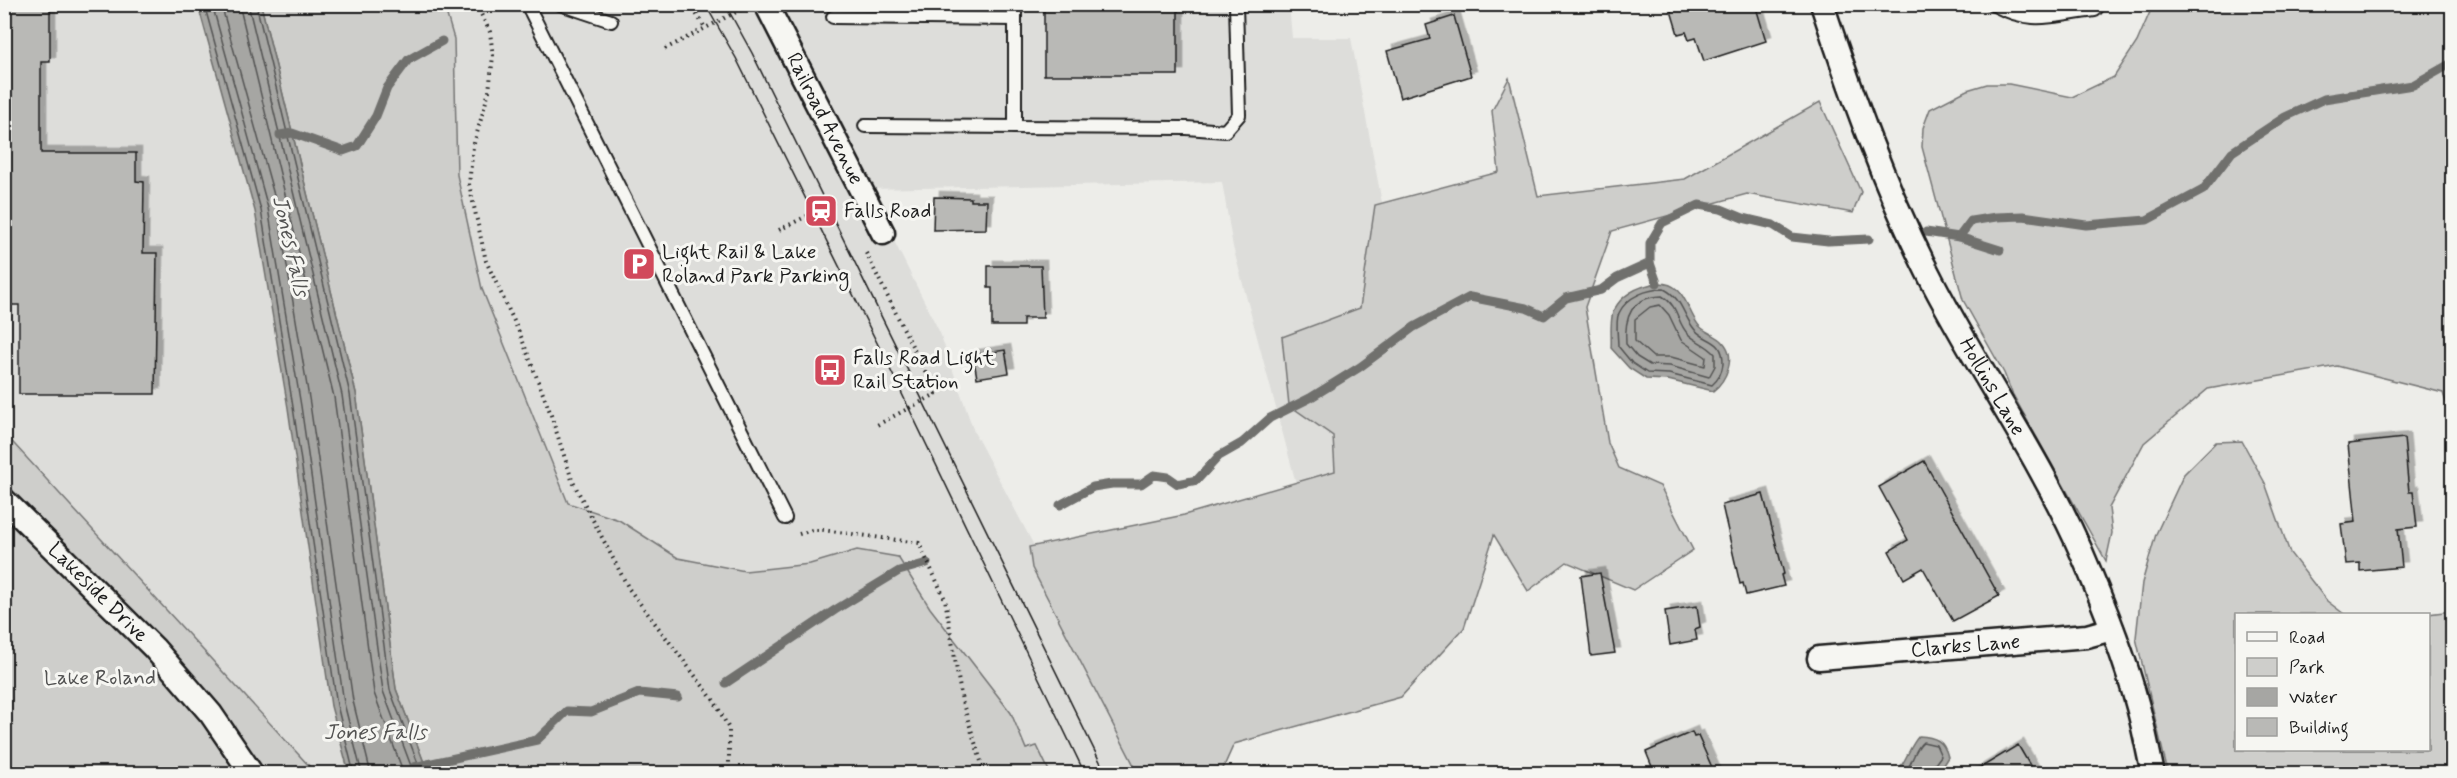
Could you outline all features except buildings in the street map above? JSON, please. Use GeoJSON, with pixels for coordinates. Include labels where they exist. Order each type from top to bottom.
{"type":"FeatureCollection","features":[{"type":"Feature","properties":{"kind":"street","name":"Hollins Lane"},"geometry":{"type":"LineString","coordinates":[[1822,4],[1876,160],[1899,213],[1955,324],[2052,495],[2079,549],[2112,629],[2138,705],[2153,774]]}},
{"type":"Feature","properties":{"kind":"street","name":"Railroad Avenue"},"geometry":{"type":"LineString","coordinates":[[756,6],[883,233]]}},
{"type":"Feature","properties":{"kind":"street","name":"Lakeside Drive"},"geometry":{"type":"LineString","coordinates":[[4,500],[154,648],[211,714],[252,774]]}},
{"type":"Feature","properties":{"kind":"street","name":"Clarks Lane"},"geometry":{"type":"LineString","coordinates":[[1819,658],[2087,636],[2112,629]]}},
{"type":"Feature","properties":{"kind":"lane"},"geometry":{"type":"LineString","coordinates":[[527,4],[786,518]]}},
{"type":"Feature","properties":{"kind":"lane"},"geometry":{"type":"LineString","coordinates":[[560,4],[611,21]]}},
{"type":"Feature","properties":{"kind":"lane"},"geometry":{"type":"LineString","coordinates":[[1015,4],[1015,127]]}},
{"type":"Feature","properties":{"kind":"lane"},"geometry":{"type":"LineString","coordinates":[[865,126],[1187,128],[1225,131],[1239,116],[1236,4]]}},
{"type":"Feature","properties":{"kind":"lane"},"geometry":{"type":"LineString","coordinates":[[1992,4],[2013,15],[2035,19],[2095,10],[2100,4]]}},
{"type":"Feature","properties":{"kind":"lane"},"geometry":{"type":"LineString","coordinates":[[833,17],[1016,20]]}},
{"type":"Feature","properties":{"kind":"path"},"geometry":{"type":"LineString","coordinates":[[476,4],[490,32],[493,57],[489,91],[473,147],[469,184],[486,261],[520,334],[550,412],[572,480],[628,590],[715,702],[729,729],[729,774]]}},
{"type":"Feature","properties":{"kind":"path"},"geometry":{"type":"LineString","coordinates":[[690,4],[706,28]]}},
{"type":"Feature","properties":{"kind":"path"},"geometry":{"type":"LineString","coordinates":[[665,49],[756,6]]}},
{"type":"Feature","properties":{"kind":"path"},"geometry":{"type":"LineString","coordinates":[[779,230],[840,200]]}},
{"type":"Feature","properties":{"kind":"path"},"geometry":{"type":"LineString","coordinates":[[865,251],[936,394],[875,426]]}},
{"type":"Feature","properties":{"kind":"path"},"geometry":{"type":"LineString","coordinates":[[823,530],[919,543],[945,599],[962,701],[985,774]]}},
{"type":"Feature","properties":{"kind":"shaded area"},"geometry":{"type":"Polygon","coordinates":[[[1289,4],[1292,38],[1351,38],[1382,203],[1375,205],[1360,308],[1289,405],[1333,436],[1335,471],[1296,483],[1233,247],[1222,182],[868,189],[940,333],[974,432],[1123,714],[1150,773],[1050,773],[1036,746],[959,774],[428,773],[396,689],[356,393],[261,5],[1289,4]]]}},
{"type":"Feature","properties":{"kind":"shaded area"},"geometry":{"type":"Polygon","coordinates":[[[5,5],[198,5],[255,211],[288,408],[331,706],[349,773],[313,773],[310,767],[5,433],[5,5]]]}},
{"type":"Feature","properties":{"kind":"green space"},"geometry":{"type":"Polygon","coordinates":[[[261,5],[444,5],[454,39],[457,175],[482,289],[568,503],[619,520],[678,558],[745,571],[810,564],[857,550],[898,557],[930,608],[1011,713],[1026,749],[1037,746],[1050,773],[428,773],[396,689],[356,393],[261,5]]]}},
{"type":"Feature","properties":{"kind":"green space"},"geometry":{"type":"Polygon","coordinates":[[[2153,5],[2452,5],[2452,420],[2443,393],[2337,366],[2208,389],[2144,443],[2109,508],[2112,533],[2106,561],[1963,300],[1922,147],[1923,128],[1930,109],[1967,90],[1987,84],[2009,84],[2072,97],[2114,77],[2137,42],[2153,5]]]}},
{"type":"Feature","properties":{"kind":"green space"},"geometry":{"type":"Polygon","coordinates":[[[1509,78],[1538,196],[1685,179],[1820,102],[1861,192],[1853,213],[1747,194],[1612,231],[1585,307],[1608,443],[1619,468],[1660,486],[1693,550],[1633,590],[1567,562],[1528,591],[1494,535],[1464,628],[1401,697],[1234,744],[1221,773],[1138,773],[1032,568],[1029,547],[1184,515],[1335,471],[1333,436],[1289,405],[1282,337],[1360,308],[1375,205],[1499,172],[1492,111],[1509,78]]]}},
{"type":"Feature","properties":{"kind":"green space","name":"Lake Roland"},"geometry":{"type":"Polygon","coordinates":[[[4,433],[310,767],[313,773],[5,773],[4,433]]]}},
{"type":"Feature","properties":{"kind":"green space"},"geometry":{"type":"Polygon","coordinates":[[[2242,441],[2265,483],[2290,553],[2327,601],[2343,613],[2235,613],[2235,751],[2430,751],[2430,614],[2452,611],[2452,773],[2168,773],[2136,638],[2142,583],[2156,534],[2184,474],[2216,442],[2242,441]]]}},
{"type":"Feature","properties":{"kind":"water","name":"Jones Falls"},"geometry":{"type":"Polygon","coordinates":[[[198,5],[261,5],[356,393],[396,689],[428,773],[349,773],[331,706],[288,408],[255,211],[198,5]]]}},
{"type":"Feature","properties":{"kind":"water"},"geometry":{"type":"Polygon","coordinates":[[[1657,283],[1673,286],[1678,290],[1699,326],[1720,339],[1727,348],[1729,361],[1726,375],[1713,391],[1668,380],[1646,379],[1629,368],[1611,348],[1612,318],[1617,304],[1632,292],[1657,283]]]}},
{"type":"Feature","properties":{"kind":"water"},"geometry":{"type":"Polygon","coordinates":[[[1919,736],[1938,740],[1948,757],[1938,773],[1896,773],[1913,745],[1919,736]]]}},
{"type":"Feature","properties":{"kind":"waterway"},"geometry":{"type":"LineString","coordinates":[[280,135],[292,133],[343,151],[357,146],[376,116],[387,88],[408,60],[442,41]]}},
{"type":"Feature","properties":{"kind":"waterway"},"geometry":{"type":"LineString","coordinates":[[1959,237],[1971,221],[1996,217],[2023,216],[2086,225],[2147,220],[2203,190],[2232,152],[2285,117],[2324,99],[2413,85],[2452,63]]}},
{"type":"Feature","properties":{"kind":"waterway"},"geometry":{"type":"LineString","coordinates":[[1657,283],[1650,263],[1650,243],[1662,223],[1699,205],[1721,209],[1743,218],[1773,225],[1792,237],[1828,241],[1869,239]]}},
{"type":"Feature","properties":{"kind":"waterway"},"geometry":{"type":"LineString","coordinates":[[1926,232],[1959,237],[2000,250]]}},
{"type":"Feature","properties":{"kind":"waterway"},"geometry":{"type":"LineString","coordinates":[[1060,505],[1093,487],[1112,484],[1141,484],[1154,475],[1168,477],[1178,484],[1197,480],[1219,456],[1242,443],[1270,418],[1310,398],[1360,367],[1414,327],[1470,297],[1526,308],[1544,316],[1566,298],[1601,290],[1617,278],[1650,263]]}},
{"type":"Feature","properties":{"kind":"waterway"},"geometry":{"type":"LineString","coordinates":[[726,683],[835,610],[899,571],[927,563]]}},
{"type":"Feature","properties":{"kind":"waterway"},"geometry":{"type":"LineString","coordinates":[[414,767],[537,740],[567,711],[591,712],[639,693],[678,697]]}},
{"type":"Feature","properties":{"kind":"tram line"},"geometry":{"type":"LineString","coordinates":[[705,4],[736,58],[891,371],[1085,774]]}},
{"type":"Feature","properties":{"kind":"tram line"},"geometry":{"type":"LineString","coordinates":[[725,4],[752,53],[1106,774]]}},
{"type":"Feature","properties":{"kind":"place","name":"Falls Road"},"geometry":{"type":"Point","coordinates":[821,211]}},
{"type":"Feature","properties":{"kind":"place","name":"Light Rail & Lake Roland Park Parking"},"geometry":{"type":"Point","coordinates":[639,264]}},
{"type":"Feature","properties":{"kind":"place","name":"Falls Road Light Rail Station"},"geometry":{"type":"Point","coordinates":[830,370]}}]}
